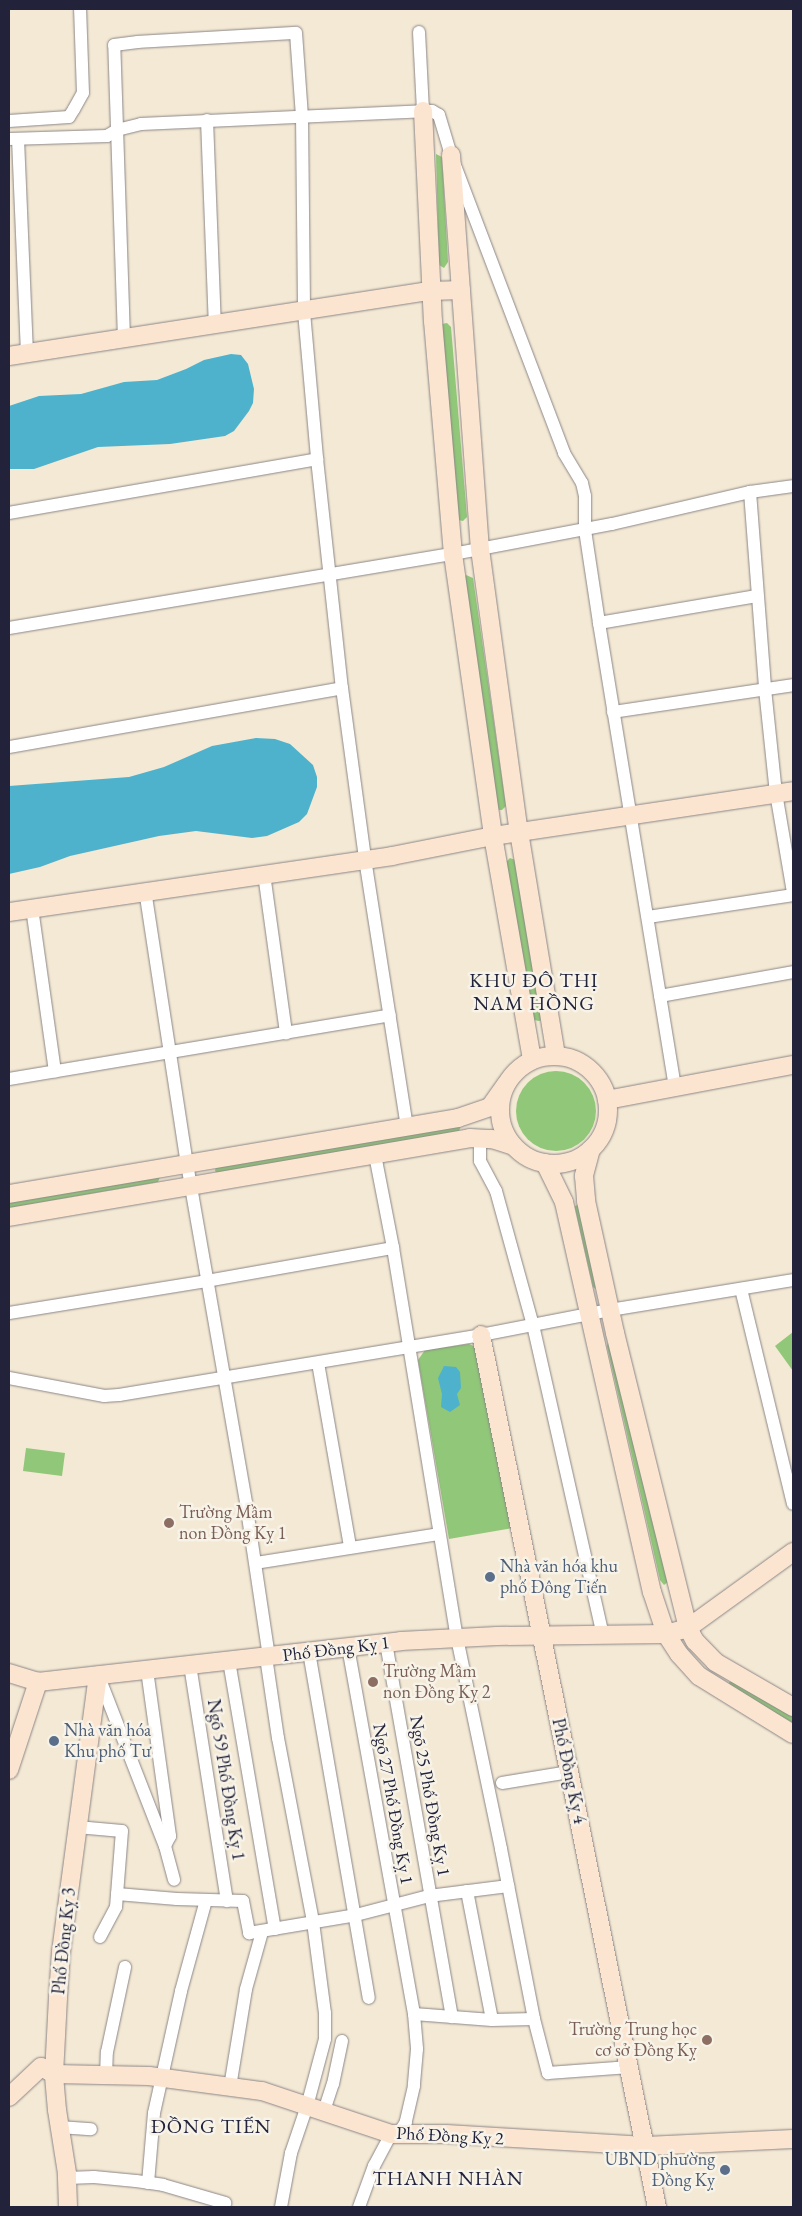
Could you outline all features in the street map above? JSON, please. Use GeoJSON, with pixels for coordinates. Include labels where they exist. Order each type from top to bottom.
{"type":"FeatureCollection","features":[{"type":"Feature","properties":{"kind":"street"},"geometry":{"type":"LineString","coordinates":[[9,121],[68,117],[74,109],[83,93],[80,9]]}},
{"type":"Feature","properties":{"kind":"street"},"geometry":{"type":"LineString","coordinates":[[419,32],[431,291],[453,554],[493,836],[532,1060]]}},
{"type":"Feature","properties":{"kind":"street"},"geometry":{"type":"LineString","coordinates":[[124,339],[114,45],[138,42],[296,34],[302,116],[304,312],[317,459],[342,688],[365,859],[407,1126]]}},
{"type":"Feature","properties":{"kind":"street"},"geometry":{"type":"LineString","coordinates":[[27,354],[13,139],[107,136],[116,130],[141,124],[207,120],[423,111],[436,113],[442,119],[451,155],[564,453],[582,483],[585,496],[585,530],[599,623],[675,1088]]}},
{"type":"Feature","properties":{"kind":"street"},"geometry":{"type":"LineString","coordinates":[[207,120],[215,325]]}},
{"type":"Feature","properties":{"kind":"street"},"geometry":{"type":"LineString","coordinates":[[451,155],[480,549],[519,832],[556,1055]]}},
{"type":"Feature","properties":{"kind":"street"},"geometry":{"type":"LineString","coordinates":[[9,356],[431,291],[460,290]]}},
{"type":"Feature","properties":{"kind":"street"},"geometry":{"type":"LineString","coordinates":[[9,513],[317,459]]}},
{"type":"Feature","properties":{"kind":"street"},"geometry":{"type":"LineString","coordinates":[[9,628],[453,554],[585,530],[750,492],[793,486]]}},
{"type":"Feature","properties":{"kind":"street"},"geometry":{"type":"LineString","coordinates":[[648,917],[793,894],[776,793],[765,689],[750,492]]}},
{"type":"Feature","properties":{"kind":"street"},"geometry":{"type":"LineString","coordinates":[[599,623],[757,596]]}},
{"type":"Feature","properties":{"kind":"street"},"geometry":{"type":"LineString","coordinates":[[613,712],[793,685]]}},
{"type":"Feature","properties":{"kind":"street"},"geometry":{"type":"LineString","coordinates":[[9,747],[342,688]]}},
{"type":"Feature","properties":{"kind":"street"},"geometry":{"type":"LineString","coordinates":[[9,912],[145,890],[365,859],[493,836],[630,817],[793,790]]}},
{"type":"Feature","properties":{"kind":"street"},"geometry":{"type":"LineString","coordinates":[[264,874],[286,1033]]}},
{"type":"Feature","properties":{"kind":"street"},"geometry":{"type":"LineString","coordinates":[[145,890],[190,1185],[256,1563],[278,1738],[313,1922],[325,2013],[325,2038],[307,2106],[291,2153],[281,2207]]}},
{"type":"Feature","properties":{"kind":"street"},"geometry":{"type":"LineString","coordinates":[[32,908],[55,1071]]}},
{"type":"Feature","properties":{"kind":"street"},"geometry":{"type":"LineString","coordinates":[[660,996],[793,972]]}},
{"type":"Feature","properties":{"kind":"street"},"geometry":{"type":"LineString","coordinates":[[9,1079],[390,1016]]}},
{"type":"Feature","properties":{"kind":"street"},"geometry":{"type":"LineString","coordinates":[[9,1194],[458,1118],[484,1110],[495,1102],[517,1070],[532,1060],[556,1055],[569,1058],[587,1067],[600,1082],[607,1100],[605,1126],[591,1149],[585,1168],[586,1199],[610,1310],[688,1628],[695,1641],[715,1662],[793,1707]]}},
{"type":"Feature","properties":{"kind":"street"},"geometry":{"type":"LineString","coordinates":[[607,1100],[793,1065]]}},
{"type":"Feature","properties":{"kind":"street"},"geometry":{"type":"LineString","coordinates":[[506,1084],[500,1101],[500,1113],[504,1130],[513,1146]]}},
{"type":"Feature","properties":{"kind":"street"},"geometry":{"type":"LineString","coordinates":[[9,1217],[454,1140],[480,1138],[500,1140],[513,1146],[528,1157],[545,1163],[559,1164],[573,1160],[591,1149]]}},
{"type":"Feature","properties":{"kind":"street"},"geometry":{"type":"LineString","coordinates":[[480,1138],[480,1161],[496,1191],[533,1325],[603,1635]]}},
{"type":"Feature","properties":{"kind":"street"},"geometry":{"type":"LineString","coordinates":[[376,1155],[457,1638],[534,2019],[548,2074],[630,2067]]}},
{"type":"Feature","properties":{"kind":"street"},"geometry":{"type":"LineString","coordinates":[[545,1163],[564,1202],[652,1592],[666,1634],[679,1654],[699,1676],[793,1734]]}},
{"type":"Feature","properties":{"kind":"street"},"geometry":{"type":"LineString","coordinates":[[9,1313],[206,1282],[393,1248]]}},
{"type":"Feature","properties":{"kind":"street"},"geometry":{"type":"LineString","coordinates":[[9,1378],[104,1396],[223,1379],[481,1335],[610,1310],[793,1280]]}},
{"type":"Feature","properties":{"kind":"street"},"geometry":{"type":"LineString","coordinates":[[741,1289],[793,1504]]}},
{"type":"Feature","properties":{"kind":"street","name":"Phố Đồng Kỵ 4"},"geometry":{"type":"LineString","coordinates":[[481,1335],[657,2207]]}},
{"type":"Feature","properties":{"kind":"street"},"geometry":{"type":"LineString","coordinates":[[318,1363],[350,1547]]}},
{"type":"Feature","properties":{"kind":"street"},"geometry":{"type":"LineString","coordinates":[[256,1563],[439,1534]]}},
{"type":"Feature","properties":{"kind":"street"},"geometry":{"type":"LineString","coordinates":[[688,1628],[793,1552]]}},
{"type":"Feature","properties":{"kind":"street","name":"Phố Đồng Kỵ 1"},"geometry":{"type":"LineString","coordinates":[[9,1673],[38,1682],[386,1643],[457,1638],[666,1634],[688,1628]]}},
{"type":"Feature","properties":{"kind":"street","name":"Ngõ 25 Phố Đồng Kỵ 1"},"geometry":{"type":"LineString","coordinates":[[386,1643],[429,1896],[452,2017]]}},
{"type":"Feature","properties":{"kind":"street","name":"Ngõ 27 Phố Đồng Kỵ 1"},"geometry":{"type":"LineString","coordinates":[[348,1647],[393,1907],[414,2014],[417,2049],[414,2086],[406,2122],[395,2134],[374,2166],[359,2207]]}},
{"type":"Feature","properties":{"kind":"street"},"geometry":{"type":"LineString","coordinates":[[309,1652],[369,1998]]}},
{"type":"Feature","properties":{"kind":"street"},"geometry":{"type":"LineString","coordinates":[[230,1661],[275,1929]]}},
{"type":"Feature","properties":{"kind":"street","name":"Ngõ 59 Phố Đồng Kỵ 1"},"geometry":{"type":"LineString","coordinates":[[190,1665],[227,1901]]}},
{"type":"Feature","properties":{"kind":"street"},"geometry":{"type":"LineString","coordinates":[[147,1670],[170,1836],[165,1846]]}},
{"type":"Feature","properties":{"kind":"street"},"geometry":{"type":"LineString","coordinates":[[98,1675],[165,1846],[174,1880]]}},
{"type":"Feature","properties":{"kind":"street","name":"Phố Đồng Kỵ 3"},"geometry":{"type":"LineString","coordinates":[[68,2207],[67,2178],[54,2074],[60,1962],[98,1675]]}},
{"type":"Feature","properties":{"kind":"street"},"geometry":{"type":"LineString","coordinates":[[9,1770],[38,1682]]}},
{"type":"Feature","properties":{"kind":"street"},"geometry":{"type":"LineString","coordinates":[[502,1783],[569,1772]]}},
{"type":"Feature","properties":{"kind":"street"},"geometry":{"type":"LineString","coordinates":[[78,1827],[122,1831],[116,1907],[100,1937]]}},
{"type":"Feature","properties":{"kind":"street"},"geometry":{"type":"LineString","coordinates":[[117,1894],[243,1901],[248,1933],[356,1915],[393,1907],[429,1896],[508,1886]]}},
{"type":"Feature","properties":{"kind":"street"},"geometry":{"type":"LineString","coordinates":[[467,1891],[492,2020]]}},
{"type":"Feature","properties":{"kind":"street"},"geometry":{"type":"LineString","coordinates":[[148,2183],[154,2113],[181,1991],[206,1900]]}},
{"type":"Feature","properties":{"kind":"street"},"geometry":{"type":"LineString","coordinates":[[230,2087],[246,1989],[262,1932]]}},
{"type":"Feature","properties":{"kind":"street"},"geometry":{"type":"LineString","coordinates":[[106,2076],[107,2052],[125,1967]]}},
{"type":"Feature","properties":{"kind":"street"},"geometry":{"type":"LineString","coordinates":[[414,2014],[492,2020],[534,2019]]}},
{"type":"Feature","properties":{"kind":"street"},"geometry":{"type":"LineString","coordinates":[[324,2111],[333,2084],[342,2041]]}},
{"type":"Feature","properties":{"kind":"street","name":"Phố Đồng Kỵ 2"},"geometry":{"type":"LineString","coordinates":[[10,2093],[41,2067],[54,2074],[163,2078],[262,2091],[395,2134],[646,2146],[793,2139]]}},
{"type":"Feature","properties":{"kind":"street"},"geometry":{"type":"LineString","coordinates":[[60,2127],[91,2129]]}},
{"type":"Feature","properties":{"kind":"street"},"geometry":{"type":"LineString","coordinates":[[67,2178],[94,2177],[148,2183],[225,2203]]}},
{"type":"Feature","properties":{"kind":"green space"},"geometry":{"type":"Polygon","coordinates":[[[436,154],[442,157],[448,262],[444,268],[439,265],[436,154]]]}},
{"type":"Feature","properties":{"kind":"green space"},"geometry":{"type":"Polygon","coordinates":[[[447,323],[451,327],[467,517],[463,521],[458,520],[442,328],[442,324],[447,323]]]}},
{"type":"Feature","properties":{"kind":"green space"},"geometry":{"type":"Polygon","coordinates":[[[466,575],[473,578],[506,806],[502,810],[498,810],[464,577],[466,575]]]}},
{"type":"Feature","properties":{"kind":"green space"},"geometry":{"type":"Polygon","coordinates":[[[510,858],[515,860],[542,1020],[539,1021],[534,1020],[506,862],[510,858]]]}},
{"type":"Feature","properties":{"kind":"green space"},"geometry":{"type":"Polygon","coordinates":[[[556,1071],[571,1074],[584,1083],[593,1096],[596,1111],[593,1126],[584,1139],[571,1148],[556,1151],[541,1148],[528,1139],[519,1126],[516,1111],[519,1096],[528,1083],[541,1074],[556,1071]]]}},
{"type":"Feature","properties":{"kind":"green space"},"geometry":{"type":"Polygon","coordinates":[[[461,1126],[459,1131],[217,1173],[215,1171],[216,1166],[461,1126]]]}},
{"type":"Feature","properties":{"kind":"green space"},"geometry":{"type":"Polygon","coordinates":[[[160,1177],[158,1182],[9,1208],[9,1201],[160,1177]]]}},
{"type":"Feature","properties":{"kind":"green space"},"geometry":{"type":"Polygon","coordinates":[[[580,1204],[598,1289],[593,1287],[575,1208],[575,1206],[580,1204]]]}},
{"type":"Feature","properties":{"kind":"green space"},"geometry":{"type":"Polygon","coordinates":[[[793,1332],[793,1371],[775,1346],[793,1332]]]}},
{"type":"Feature","properties":{"kind":"green space"},"geometry":{"type":"Polygon","coordinates":[[[609,1339],[668,1582],[664,1585],[660,1580],[607,1346],[609,1339]]]}},
{"type":"Feature","properties":{"kind":"green space"},"geometry":{"type":"Polygon","coordinates":[[[469,1344],[476,1347],[513,1528],[449,1539],[418,1360],[425,1350],[469,1344]]]}},
{"type":"Feature","properties":{"kind":"green space"},"geometry":{"type":"Polygon","coordinates":[[[26,1448],[65,1453],[62,1476],[23,1471],[26,1448]]]}},
{"type":"Feature","properties":{"kind":"green space"},"geometry":{"type":"Polygon","coordinates":[[[733,1681],[793,1716],[793,1723],[730,1688],[729,1682],[733,1681]]]}},
{"type":"Feature","properties":{"kind":"water"},"geometry":{"type":"Polygon","coordinates":[[[231,354],[241,355],[248,364],[254,389],[253,403],[234,431],[225,436],[170,444],[98,447],[34,469],[9,469],[9,406],[39,396],[81,394],[124,382],[157,380],[204,360],[231,354]]]}},
{"type":"Feature","properties":{"kind":"water"},"geometry":{"type":"Polygon","coordinates":[[[256,738],[275,739],[290,744],[313,765],[317,777],[317,787],[307,814],[299,822],[267,836],[252,838],[196,831],[159,836],[70,856],[40,867],[9,874],[9,786],[129,777],[164,767],[212,746],[256,738]]]}},
{"type":"Feature","properties":{"kind":"water"},"geometry":{"type":"Polygon","coordinates":[[[444,1366],[456,1367],[460,1372],[461,1388],[457,1394],[460,1405],[450,1412],[441,1407],[442,1394],[438,1378],[444,1366]]]}},
{"type":"Feature","properties":{"kind":"place","name":"Trường Mầm non Đồng Kỵ 1"},"geometry":{"type":"Point","coordinates":[169,1523]}},
{"type":"Feature","properties":{"kind":"place","name":"Nhà văn hóa khu phố Đông Tiến"},"geometry":{"type":"Point","coordinates":[490,1577]}},
{"type":"Feature","properties":{"kind":"place","name":"Trường Mầm non Đồng Kỵ 2"},"geometry":{"type":"Point","coordinates":[373,1682]}},
{"type":"Feature","properties":{"kind":"place","name":"Nhà văn hóa Khu phố Tư"},"geometry":{"type":"Point","coordinates":[54,1741]}},
{"type":"Feature","properties":{"kind":"place","name":"Trường Trung học cơ sở Đồng Kỵ"},"geometry":{"type":"Point","coordinates":[707,2040]}},
{"type":"Feature","properties":{"kind":"place","name":"UBND phường Đồng Kỵ"},"geometry":{"type":"Point","coordinates":[725,2170]}},
{"type":"Feature","properties":{"kind":"district","name":"KHU ĐÔ THỊ NAM HỒNG"},"geometry":{"type":"Point","coordinates":[534,992]}},
{"type":"Feature","properties":{"kind":"district","name":"ĐỒNG TIẾN"},"geometry":{"type":"Point","coordinates":[211,2126]}},
{"type":"Feature","properties":{"kind":"district","name":"THANH NHÀN"},"geometry":{"type":"Point","coordinates":[448,2178]}}]}
